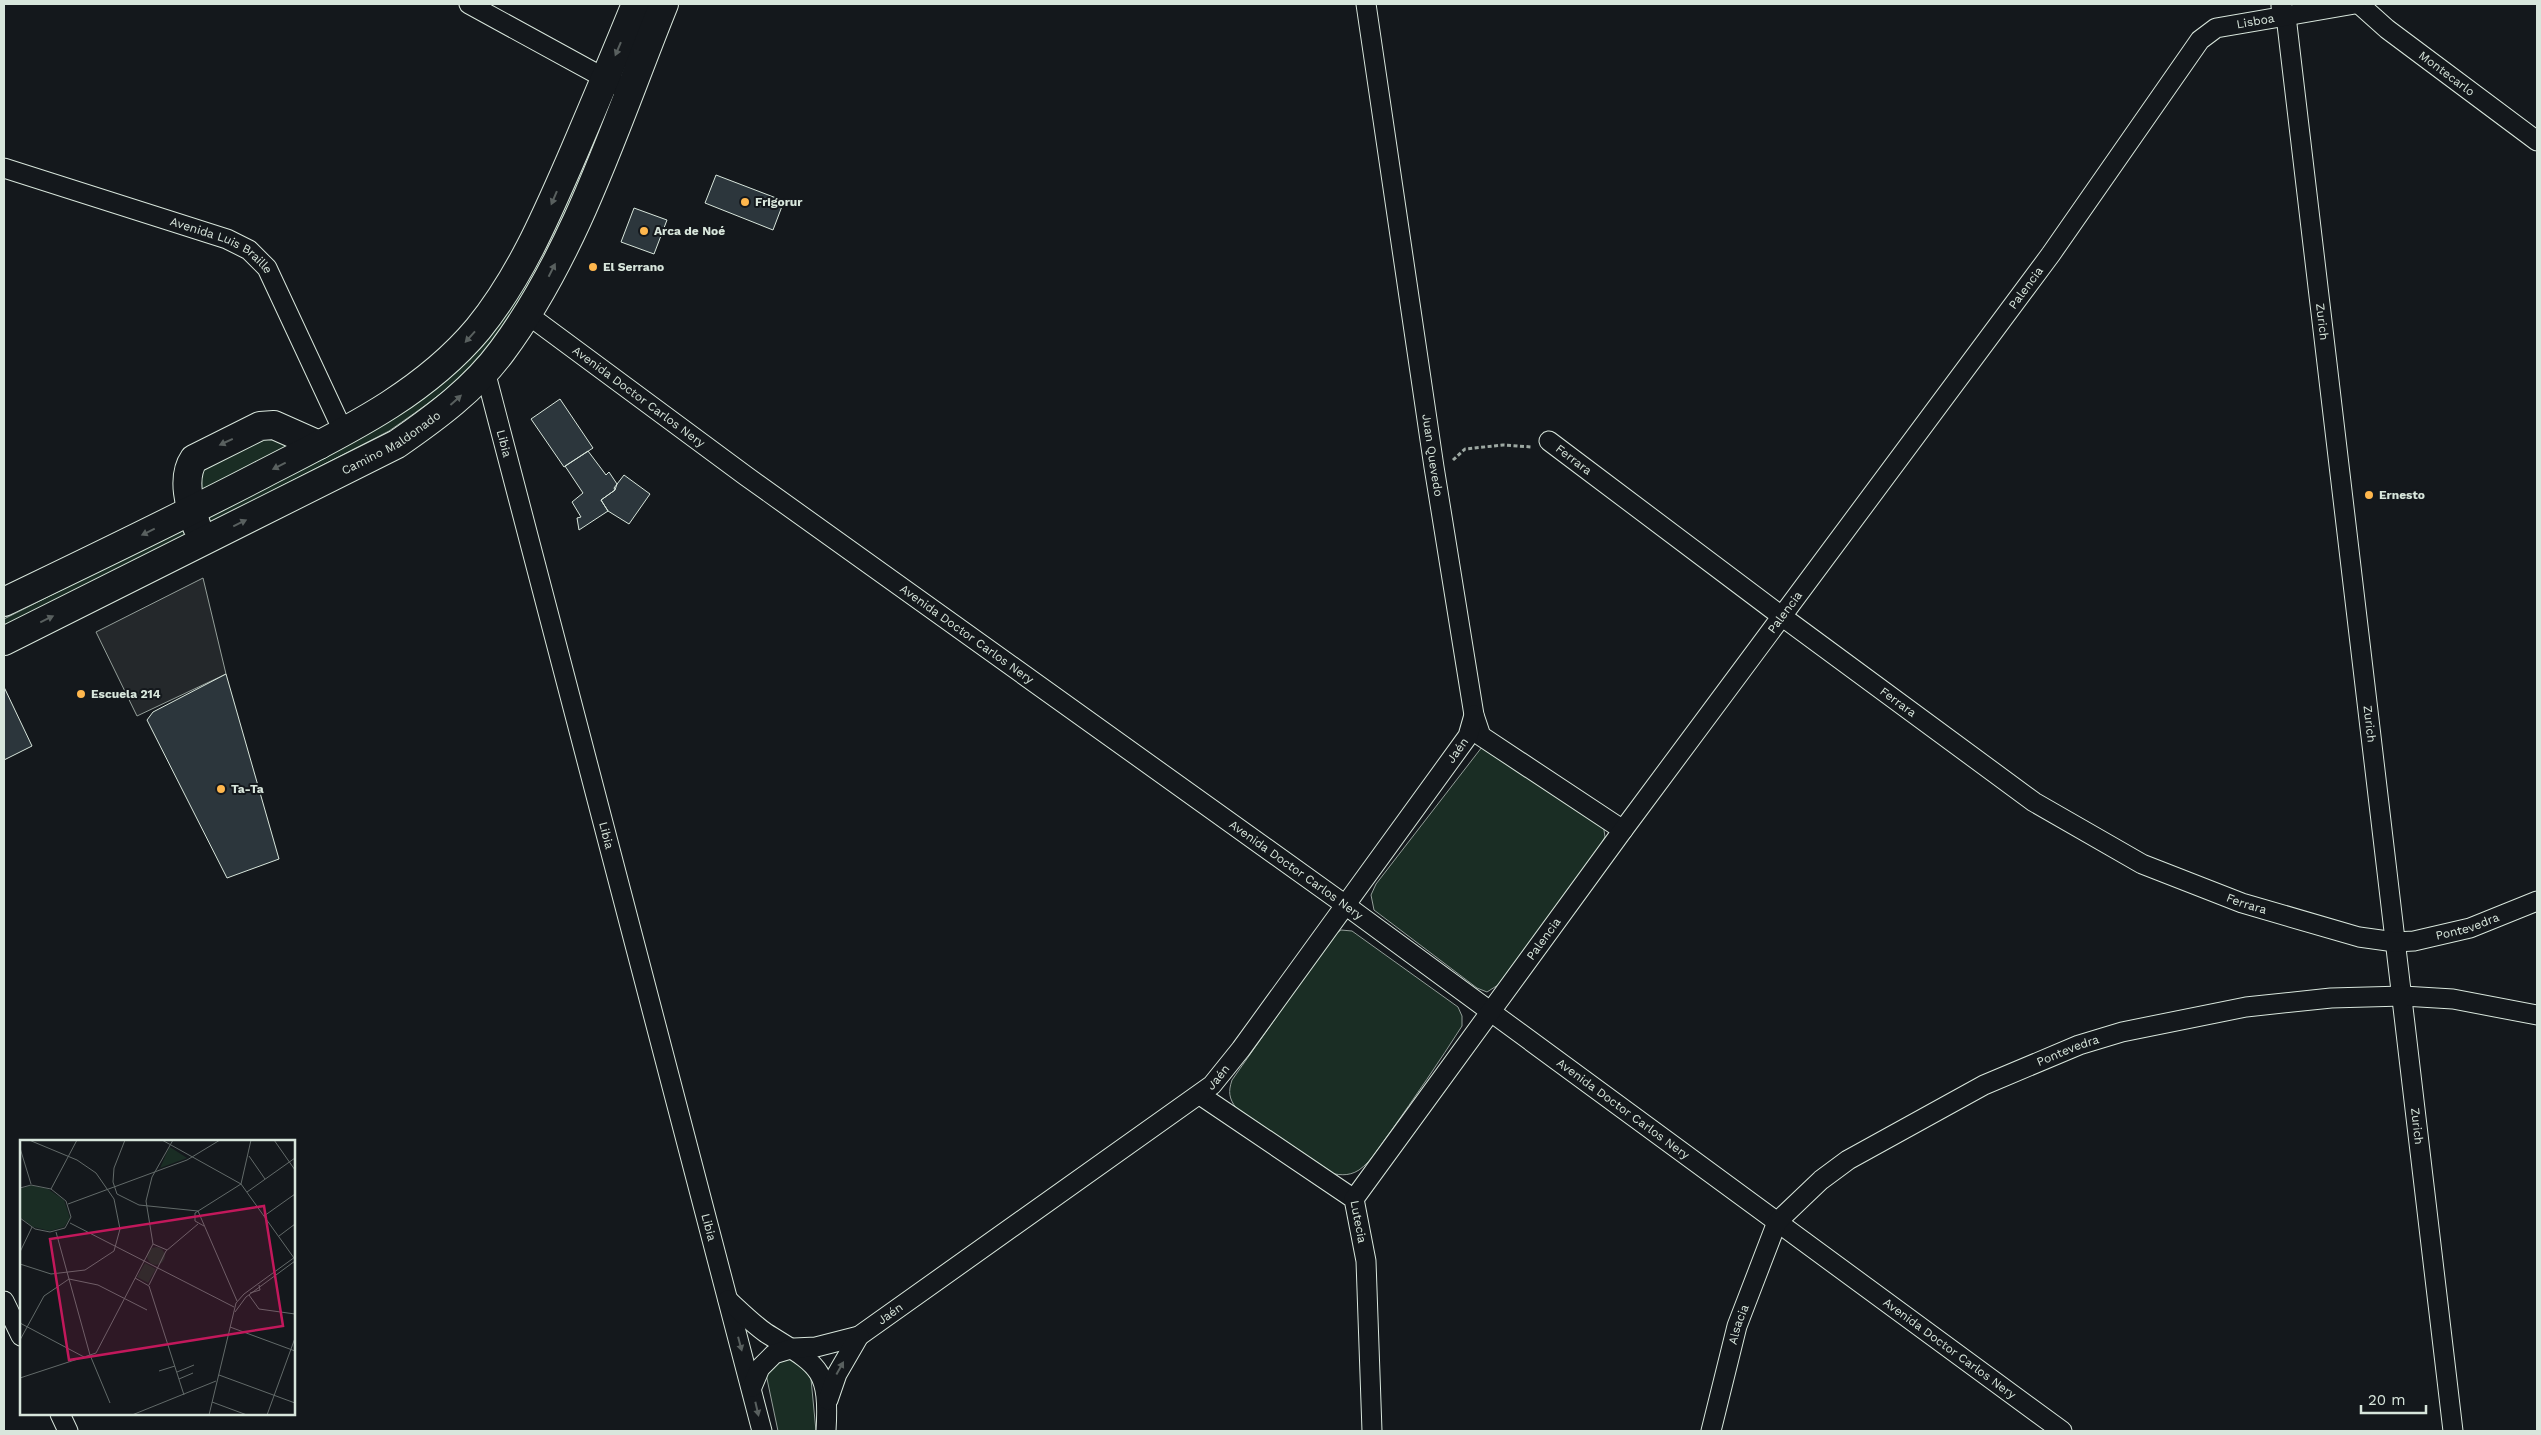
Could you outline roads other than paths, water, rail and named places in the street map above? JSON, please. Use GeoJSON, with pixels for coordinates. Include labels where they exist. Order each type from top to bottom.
{"type":"FeatureCollection","features":[{"type":"Feature","properties":{"kind":"main road","name":"Camino Maldonado"},"geometry":{"type":"LineString","coordinates":[[4,641],[397,444],[439,415],[485,372],[502,352],[527,314],[570,232],[617,85],[636,4]]}},
{"type":"Feature","properties":{"kind":"main road","name":"Camino Maldonado"},"geometry":{"type":"LineString","coordinates":[[4,602],[192,511],[344,433],[417,386],[458,350],[478,328],[524,260],[617,85],[664,4]]}},
{"type":"Feature","properties":{"kind":"main road"},"geometry":{"type":"LineString","coordinates":[[204,541],[192,511],[186,476],[188,467],[194,459],[260,426],[274,425],[319,445]]}},
{"type":"Feature","properties":{"kind":"street"},"geometry":{"type":"LineString","coordinates":[[469,4],[617,85]]}},
{"type":"Feature","properties":{"kind":"street","name":"Juan Quevedo"},"geometry":{"type":"LineString","coordinates":[[1366,4],[1434,467],[1474,715],[1481,736],[1623,830]]}},
{"type":"Feature","properties":{"kind":"street","name":"Lisboa"},"geometry":{"type":"LineString","coordinates":[[2216,28],[2283,10],[2355,4]]}},
{"type":"Feature","properties":{"kind":"street","name":"Montecarlo"},"geometry":{"type":"LineString","coordinates":[[2359,4],[2386,29],[2537,141]]}},
{"type":"Feature","properties":{"kind":"street","name":"Zurich"},"geometry":{"type":"LineString","coordinates":[[2283,10],[2403,996],[2453,1431]]}},
{"type":"Feature","properties":{"kind":"street","name":"Palencia"},"geometry":{"type":"LineString","coordinates":[[1354,1198],[1781,616],[2051,254],[2200,40],[2216,28]]}},
{"type":"Feature","properties":{"kind":"street","name":"Avenida Luis Braille"},"geometry":{"type":"LineString","coordinates":[[4,168],[227,239],[249,250],[267,268],[344,433]]}},
{"type":"Feature","properties":{"kind":"street","name":"Avenida Doctor Carlos Nery"},"geometry":{"type":"LineString","coordinates":[[527,314],[746,476],[1344,904],[2062,1431]]}},
{"type":"Feature","properties":{"kind":"street","name":"Libia"},"geometry":{"type":"LineString","coordinates":[[485,372],[762,1431]]}},
{"type":"Feature","properties":{"kind":"street","name":"Ferrara"},"geometry":{"type":"LineString","coordinates":[[1549,441],[1781,616],[2034,802],[2142,864],[2242,903],[2359,937],[2395,942]]}},
{"type":"Feature","properties":{"kind":"street","name":"Jaén"},"geometry":{"type":"LineString","coordinates":[[752,1387],[760,1368],[774,1354],[794,1348],[816,1347],[859,1336],[1212,1085],[1227,1068],[1344,904],[1468,736],[1474,715]]}},
{"type":"Feature","properties":{"kind":"street","name":"Pontevedra"},"geometry":{"type":"LineString","coordinates":[[2395,942],[2414,941],[2470,928],[2537,901]]}},
{"type":"Feature","properties":{"kind":"street"},"geometry":{"type":"LineString","coordinates":[[2403,996],[2453,999],[2537,1015]]}},
{"type":"Feature","properties":{"kind":"street","name":"Pontevedra"},"geometry":{"type":"LineString","coordinates":[[1777,1222],[1821,1180],[1848,1160],[1984,1085],[2079,1045],[2139,1028],[2246,1007],[2331,998],[2403,996]]}},
{"type":"Feature","properties":{"kind":"street","name":"Lutecia"},"geometry":{"type":"LineString","coordinates":[[1200,1095],[1354,1198],[1366,1261],[1372,1431]]}},
{"type":"Feature","properties":{"kind":"street","name":"Alsacia"},"geometry":{"type":"LineString","coordinates":[[1711,1431],[1737,1326],[1777,1222]]}},
{"type":"Feature","properties":{"kind":"street"},"geometry":{"type":"LineString","coordinates":[[728,1300],[765,1332],[794,1348],[812,1361],[823,1380],[828,1402],[826,1431]]}},
{"type":"Feature","properties":{"kind":"street"},"geometry":{"type":"LineString","coordinates":[[6,1312],[20,1334]]}},
{"type":"Feature","properties":{"kind":"street","name":"Jaén"},"geometry":{"type":"LineString","coordinates":[[828,1402],[837,1374],[859,1336]]}},
{"type":"Feature","properties":{"kind":"street"},"geometry":{"type":"LineString","coordinates":[[60,1415],[68,1431]]}},
{"type":"Feature","properties":{"kind":"place","name":"Frigorur"},"geometry":{"type":"Point","coordinates":[745,202]}},
{"type":"Feature","properties":{"kind":"place","name":"Arca de Noé"},"geometry":{"type":"Point","coordinates":[644,231]}},
{"type":"Feature","properties":{"kind":"place","name":"El Serrano"},"geometry":{"type":"Point","coordinates":[593,267]}},
{"type":"Feature","properties":{"kind":"place","name":"Ernesto"},"geometry":{"type":"Point","coordinates":[2369,495]}},
{"type":"Feature","properties":{"kind":"place","name":"Escuela 214"},"geometry":{"type":"Point","coordinates":[81,694]}},
{"type":"Feature","properties":{"kind":"place","name":"Ta-Ta"},"geometry":{"type":"Point","coordinates":[221,789]}}]}
